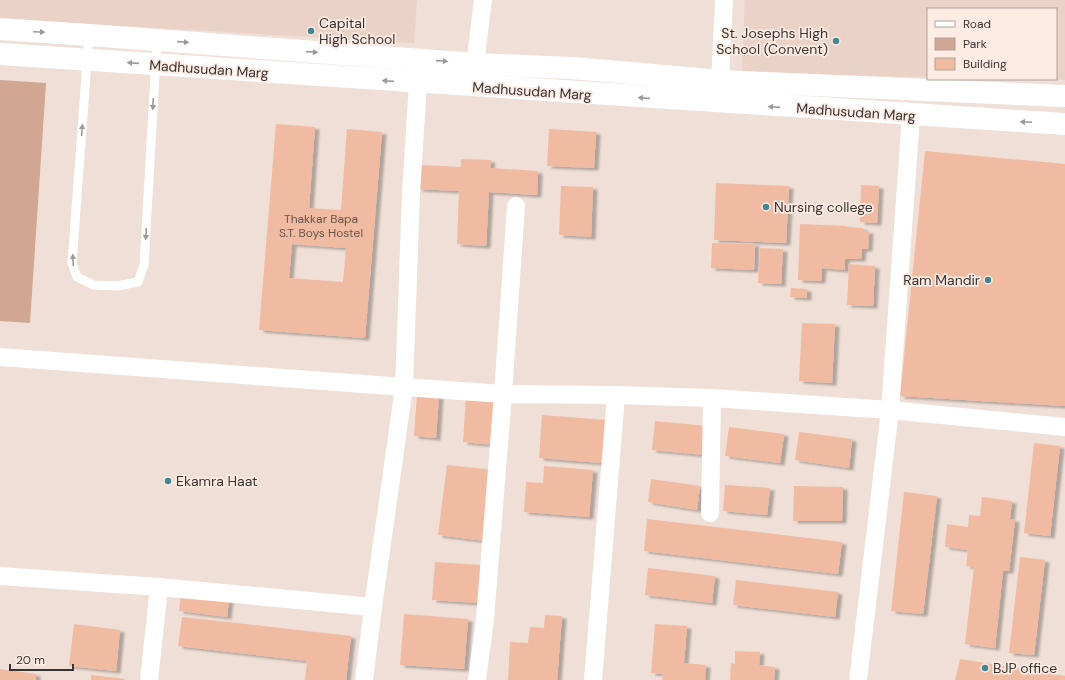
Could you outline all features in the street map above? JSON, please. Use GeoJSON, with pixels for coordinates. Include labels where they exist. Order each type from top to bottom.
{"type":"FeatureCollection","features":[{"type":"Feature","properties":{"kind":"main road","name":"Madhusudan Marg"},"geometry":{"type":"LineString","coordinates":[[0,30],[89,35],[475,64],[594,70],[720,81],[916,91],[1065,96]]}},
{"type":"Feature","properties":{"kind":"main road","name":"Madhusudan Marg"},"geometry":{"type":"LineString","coordinates":[[0,54],[567,94],[1065,124]]}},
{"type":"Feature","properties":{"kind":"street"},"geometry":{"type":"LineString","coordinates":[[475,64],[483,0]]}},
{"type":"Feature","properties":{"kind":"street"},"geometry":{"type":"LineString","coordinates":[[720,81],[724,0]]}},
{"type":"Feature","properties":{"kind":"street"},"geometry":{"type":"LineString","coordinates":[[364,680],[404,387],[411,193],[418,83]]}},
{"type":"Feature","properties":{"kind":"street"},"geometry":{"type":"LineString","coordinates":[[858,680],[890,410],[911,115]]}},
{"type":"Feature","properties":{"kind":"street"},"geometry":{"type":"LineString","coordinates":[[477,680],[485,619],[516,206]]}},
{"type":"Feature","properties":{"kind":"street"},"geometry":{"type":"LineString","coordinates":[[0,357],[503,394],[712,398],[890,410],[1065,427]]}},
{"type":"Feature","properties":{"kind":"street"},"geometry":{"type":"LineString","coordinates":[[593,680],[616,395]]}},
{"type":"Feature","properties":{"kind":"street"},"geometry":{"type":"LineString","coordinates":[[710,513],[712,398]]}},
{"type":"Feature","properties":{"kind":"street"},"geometry":{"type":"LineString","coordinates":[[0,576],[159,587],[373,607]]}},
{"type":"Feature","properties":{"kind":"street"},"geometry":{"type":"LineString","coordinates":[[149,680],[159,587]]}},
{"type":"Feature","properties":{"kind":"lane"},"geometry":{"type":"LineString","coordinates":[[89,35],[72,263],[77,277],[93,285],[117,286],[138,282],[144,264],[157,40]]}},
{"type":"Feature","properties":{"kind":"shaded area","name":"Capital High School"},"geometry":{"type":"Polygon","coordinates":[[[0,0],[417,0],[414,43],[0,19],[0,0]]]}},
{"type":"Feature","properties":{"kind":"shaded area","name":"St. Josephs High School (Convent)"},"geometry":{"type":"Polygon","coordinates":[[[745,0],[1065,0],[1065,80],[1057,80],[1057,8],[927,8],[927,77],[742,73],[745,0]]]}},
{"type":"Feature","properties":{"kind":"green space"},"geometry":{"type":"Polygon","coordinates":[[[0,80],[46,83],[30,323],[0,321],[0,80]]]}},
{"type":"Feature","properties":{"kind":"building"},"geometry":{"type":"Polygon","coordinates":[[[276,124],[315,127],[309,208],[341,210],[347,129],[382,132],[365,338],[259,330],[276,124]],[[292,244],[289,278],[343,282],[346,248],[292,244]]]}},
{"type":"Feature","properties":{"kind":"building"},"geometry":{"type":"Polygon","coordinates":[[[549,129],[596,132],[594,168],[547,166],[549,129]]]}},
{"type":"Feature","properties":{"kind":"building","name":"Ram Mandir"},"geometry":{"type":"Polygon","coordinates":[[[925,151],[1065,164],[1065,406],[900,396],[925,151]]]}},
{"type":"Feature","properties":{"kind":"building"},"geometry":{"type":"Polygon","coordinates":[[[461,159],[491,160],[490,168],[538,171],[537,195],[489,192],[486,246],[457,244],[459,191],[418,189],[420,165],[461,167],[461,159]]]}},
{"type":"Feature","properties":{"kind":"building"},"geometry":{"type":"Polygon","coordinates":[[[716,183],[789,186],[786,243],[714,240],[716,183]]]}},
{"type":"Feature","properties":{"kind":"building"},"geometry":{"type":"Polygon","coordinates":[[[861,185],[879,186],[877,223],[860,222],[861,185]]]}},
{"type":"Feature","properties":{"kind":"building"},"geometry":{"type":"Polygon","coordinates":[[[561,186],[593,187],[591,237],[559,235],[561,186]]]}},
{"type":"Feature","properties":{"kind":"building"},"geometry":{"type":"Polygon","coordinates":[[[800,224],[863,228],[863,231],[869,231],[868,249],[862,249],[861,259],[845,259],[845,270],[822,268],[821,281],[798,280],[800,224]]]}},
{"type":"Feature","properties":{"kind":"building"},"geometry":{"type":"Polygon","coordinates":[[[712,243],[755,244],[754,270],[711,268],[712,243]]]}},
{"type":"Feature","properties":{"kind":"building"},"geometry":{"type":"Polygon","coordinates":[[[760,248],[783,249],[781,284],[758,283],[760,248]]]}},
{"type":"Feature","properties":{"kind":"building"},"geometry":{"type":"Polygon","coordinates":[[[849,264],[875,266],[873,306],[847,305],[849,264]]]}},
{"type":"Feature","properties":{"kind":"building"},"geometry":{"type":"Polygon","coordinates":[[[791,288],[807,289],[807,298],[790,297],[791,288]]]}},
{"type":"Feature","properties":{"kind":"building"},"geometry":{"type":"Polygon","coordinates":[[[802,323],[835,324],[832,383],[799,381],[802,323]]]}},
{"type":"Feature","properties":{"kind":"building"},"geometry":{"type":"Polygon","coordinates":[[[417,394],[439,396],[436,438],[414,436],[417,394]]]}},
{"type":"Feature","properties":{"kind":"building"},"geometry":{"type":"Polygon","coordinates":[[[466,398],[497,400],[494,445],[463,442],[466,398]]]}},
{"type":"Feature","properties":{"kind":"building"},"geometry":{"type":"Polygon","coordinates":[[[542,415],[606,420],[602,463],[539,458],[542,415]]]}},
{"type":"Feature","properties":{"kind":"building"},"geometry":{"type":"Polygon","coordinates":[[[655,421],[707,426],[705,455],[652,450],[655,421]]]}},
{"type":"Feature","properties":{"kind":"building"},"geometry":{"type":"Polygon","coordinates":[[[729,427],[784,434],[780,463],[725,456],[729,427]]]}},
{"type":"Feature","properties":{"kind":"building"},"geometry":{"type":"Polygon","coordinates":[[[799,432],[852,439],[849,468],[795,460],[799,432]]]}},
{"type":"Feature","properties":{"kind":"building"},"geometry":{"type":"Polygon","coordinates":[[[1034,443],[1060,446],[1050,536],[1024,533],[1034,443]]]}},
{"type":"Feature","properties":{"kind":"building"},"geometry":{"type":"Polygon","coordinates":[[[447,465],[494,470],[485,541],[438,535],[447,465]]]}},
{"type":"Feature","properties":{"kind":"building"},"geometry":{"type":"Polygon","coordinates":[[[544,466],[593,470],[589,517],[524,512],[526,482],[543,483],[544,466]]]}},
{"type":"Feature","properties":{"kind":"building"},"geometry":{"type":"Polygon","coordinates":[[[651,479],[700,486],[697,510],[648,502],[651,479]]]}},
{"type":"Feature","properties":{"kind":"building"},"geometry":{"type":"Polygon","coordinates":[[[725,485],[770,488],[767,515],[723,511],[725,485]]]}},
{"type":"Feature","properties":{"kind":"building"},"geometry":{"type":"Polygon","coordinates":[[[794,486],[843,487],[842,521],[793,521],[794,486]]]}},
{"type":"Feature","properties":{"kind":"building"},"geometry":{"type":"Polygon","coordinates":[[[904,492],[937,496],[923,614],[891,611],[904,492]]]}},
{"type":"Feature","properties":{"kind":"building"},"geometry":{"type":"Polygon","coordinates":[[[982,497],[1012,501],[1010,519],[1015,520],[1009,571],[1003,571],[995,648],[965,644],[974,567],[966,566],[968,550],[945,547],[947,524],[968,527],[969,515],[980,516],[982,497]]]}},
{"type":"Feature","properties":{"kind":"building"},"geometry":{"type":"Polygon","coordinates":[[[647,519],[842,542],[838,574],[644,551],[647,519]]]}},
{"type":"Feature","properties":{"kind":"building"},"geometry":{"type":"Polygon","coordinates":[[[1020,557],[1045,560],[1034,655],[1009,653],[1020,557]]]}},
{"type":"Feature","properties":{"kind":"building"},"geometry":{"type":"Polygon","coordinates":[[[435,562],[481,565],[478,603],[432,600],[435,562]]]}},
{"type":"Feature","properties":{"kind":"building"},"geometry":{"type":"Polygon","coordinates":[[[648,568],[715,576],[712,603],[645,595],[648,568]]]}},
{"type":"Feature","properties":{"kind":"building"},"geometry":{"type":"Polygon","coordinates":[[[736,580],[838,592],[835,617],[733,605],[736,580]]]}},
{"type":"Feature","properties":{"kind":"building"},"geometry":{"type":"Polygon","coordinates":[[[181,593],[229,599],[227,617],[179,611],[181,593]]]}},
{"type":"Feature","properties":{"kind":"building"},"geometry":{"type":"Polygon","coordinates":[[[404,614],[468,619],[464,669],[400,665],[404,614]]]}},
{"type":"Feature","properties":{"kind":"building"},"geometry":{"type":"Polygon","coordinates":[[[545,615],[562,616],[557,680],[508,680],[510,642],[528,643],[530,627],[544,628],[545,615]]]}},
{"type":"Feature","properties":{"kind":"building"},"geometry":{"type":"Polygon","coordinates":[[[182,617],[351,636],[346,680],[305,680],[307,661],[178,646],[182,617]]]}},
{"type":"Feature","properties":{"kind":"building"},"geometry":{"type":"Polygon","coordinates":[[[74,624],[120,630],[116,671],[69,666],[74,624]]]}},
{"type":"Feature","properties":{"kind":"building"},"geometry":{"type":"Polygon","coordinates":[[[655,624],[687,626],[684,663],[706,665],[705,680],[662,680],[663,674],[651,673],[655,624]]]}},
{"type":"Feature","properties":{"kind":"building"},"geometry":{"type":"Polygon","coordinates":[[[735,651],[760,652],[759,665],[775,667],[774,680],[730,680],[731,663],[735,664],[735,651]]]}},
{"type":"Feature","properties":{"kind":"building","name":"BJP office"},"geometry":{"type":"Polygon","coordinates":[[[960,659],[1065,676],[1065,680],[955,680],[960,659]]]}},
{"type":"Feature","properties":{"kind":"building"},"geometry":{"type":"Polygon","coordinates":[[[0,669],[36,674],[36,680],[0,680],[0,669]]]}},
{"type":"Feature","properties":{"kind":"building"},"geometry":{"type":"Polygon","coordinates":[[[91,675],[125,679],[91,680],[91,675]]]}},
{"type":"Feature","properties":{"kind":"place","name":"Capital High School"},"geometry":{"type":"Point","coordinates":[311,31]}},
{"type":"Feature","properties":{"kind":"place","name":"St. Josephs High School (Convent)"},"geometry":{"type":"Point","coordinates":[836,41]}},
{"type":"Feature","properties":{"kind":"place","name":"Nursing college"},"geometry":{"type":"Point","coordinates":[766,207]}},
{"type":"Feature","properties":{"kind":"place","name":"Ram Mandir"},"geometry":{"type":"Point","coordinates":[988,280]}},
{"type":"Feature","properties":{"kind":"place","name":"Ekamra Haat"},"geometry":{"type":"Point","coordinates":[168,481]}},
{"type":"Feature","properties":{"kind":"place","name":"BJP office"},"geometry":{"type":"Point","coordinates":[985,668]}}]}
